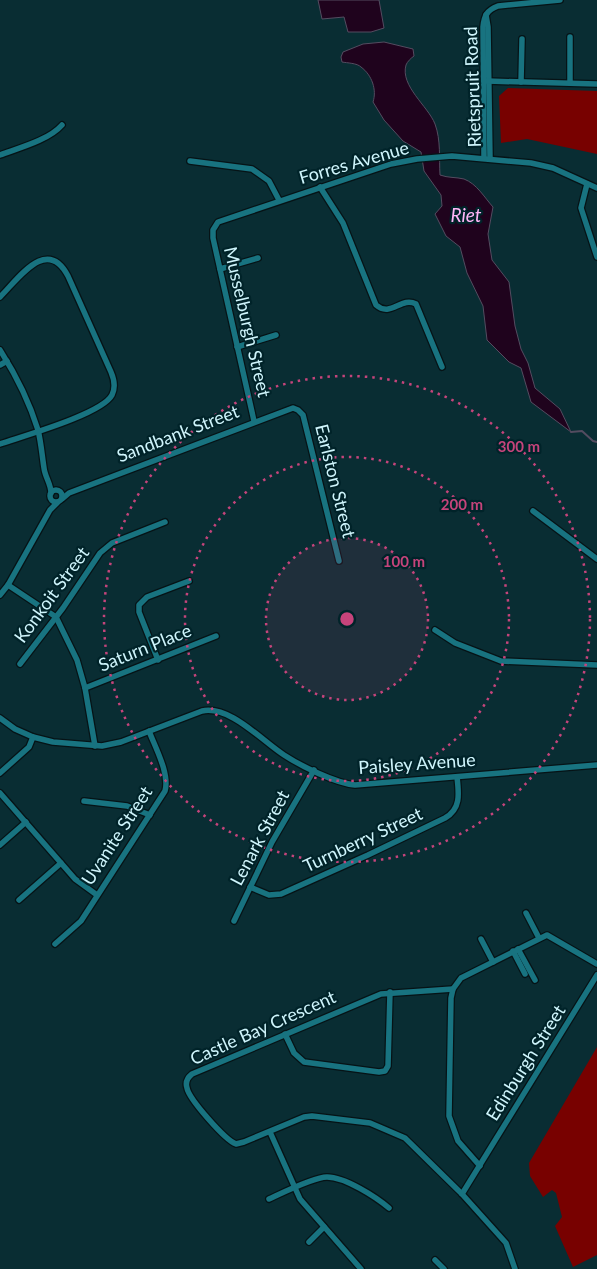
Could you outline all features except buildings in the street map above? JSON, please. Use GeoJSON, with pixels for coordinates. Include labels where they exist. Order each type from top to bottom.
{"type":"FeatureCollection","features":[{"type":"Feature","properties":{"kind":"street","name":"Rietspruit Road"},"geometry":{"type":"LineString","coordinates":[[487,158],[486,81],[488,27],[486,15],[490,9],[498,6],[560,0]]}},
{"type":"Feature","properties":{"kind":"street"},"geometry":{"type":"LineString","coordinates":[[570,37],[570,84]]}},
{"type":"Feature","properties":{"kind":"street"},"geometry":{"type":"LineString","coordinates":[[521,82],[522,39]]}},
{"type":"Feature","properties":{"kind":"street"},"geometry":{"type":"LineString","coordinates":[[486,81],[597,84]]}},
{"type":"Feature","properties":{"kind":"street"},"geometry":{"type":"LineString","coordinates":[[0,155],[48,137],[62,125]]}},
{"type":"Feature","properties":{"kind":"street","name":"Forres Avenue"},"geometry":{"type":"LineString","coordinates":[[213,230],[221,220],[391,164],[444,156],[487,158],[541,165],[597,188]]}},
{"type":"Feature","properties":{"kind":"street"},"geometry":{"type":"LineString","coordinates":[[190,161],[252,168],[269,181],[279,200]]}},
{"type":"Feature","properties":{"kind":"street"},"geometry":{"type":"LineString","coordinates":[[587,184],[581,208],[597,257]]}},
{"type":"Feature","properties":{"kind":"street"},"geometry":{"type":"LineString","coordinates":[[320,187],[343,223],[376,305],[386,310],[409,301],[416,304],[442,367]]}},
{"type":"Feature","properties":{"kind":"street","name":"Musselburgh Street"},"geometry":{"type":"LineString","coordinates":[[213,230],[213,238],[254,421]]}},
{"type":"Feature","properties":{"kind":"street"},"geometry":{"type":"LineString","coordinates":[[0,297],[37,262],[47,258],[58,261],[68,276],[114,378],[112,394],[102,405],[0,444]]}},
{"type":"Feature","properties":{"kind":"street"},"geometry":{"type":"LineString","coordinates":[[220,268],[258,258]]}},
{"type":"Feature","properties":{"kind":"street"},"geometry":{"type":"LineString","coordinates":[[237,347],[276,335]]}},
{"type":"Feature","properties":{"kind":"street"},"geometry":{"type":"LineString","coordinates":[[0,350],[23,388],[38,431],[44,469],[54,492],[53,502],[60,501],[62,495],[54,492]]}},
{"type":"Feature","properties":{"kind":"street"},"geometry":{"type":"LineString","coordinates":[[0,365],[7,361]]}},
{"type":"Feature","properties":{"kind":"street","name":"Sandbank Street"},"geometry":{"type":"LineString","coordinates":[[50,510],[69,493],[288,408],[298,410]]}},
{"type":"Feature","properties":{"kind":"street","name":"Earlston Street"},"geometry":{"type":"LineString","coordinates":[[298,410],[303,415],[339,561]]}},
{"type":"Feature","properties":{"kind":"street"},"geometry":{"type":"LineString","coordinates":[[54,492],[69,493]]}},
{"type":"Feature","properties":{"kind":"street"},"geometry":{"type":"LineString","coordinates":[[0,595],[8,585],[50,510],[54,492]]}},
{"type":"Feature","properties":{"kind":"street"},"geometry":{"type":"LineString","coordinates":[[533,511],[597,559]]}},
{"type":"Feature","properties":{"kind":"street","name":"Konkoit Street"},"geometry":{"type":"LineString","coordinates":[[20,664],[104,549],[112,543],[165,522]]}},
{"type":"Feature","properties":{"kind":"street"},"geometry":{"type":"LineString","coordinates":[[158,660],[139,605],[147,597],[189,581]]}},
{"type":"Feature","properties":{"kind":"street"},"geometry":{"type":"LineString","coordinates":[[8,585],[56,617],[77,660],[95,746]]}},
{"type":"Feature","properties":{"kind":"street"},"geometry":{"type":"LineString","coordinates":[[435,630],[455,643],[501,661],[597,665]]}},
{"type":"Feature","properties":{"kind":"street","name":"Saturn Place"},"geometry":{"type":"LineString","coordinates":[[84,688],[216,636]]}},
{"type":"Feature","properties":{"kind":"street","name":"Paisley Avenue"},"geometry":{"type":"LineString","coordinates":[[0,718],[15,729],[33,738],[52,742],[95,746],[113,744],[202,712],[218,712],[244,725],[290,759],[342,783],[359,785],[597,765]]}},
{"type":"Feature","properties":{"kind":"street","name":"Uvanite Street"},"geometry":{"type":"LineString","coordinates":[[55,944],[78,923],[164,791],[166,781],[149,731]]}},
{"type":"Feature","properties":{"kind":"street"},"geometry":{"type":"LineString","coordinates":[[0,773],[29,747],[33,738]]}},
{"type":"Feature","properties":{"kind":"street","name":"Lenark Street"},"geometry":{"type":"LineString","coordinates":[[234,922],[272,842],[314,770]]}},
{"type":"Feature","properties":{"kind":"street","name":"Turnberry Street"},"geometry":{"type":"LineString","coordinates":[[250,887],[269,895],[283,894],[448,817],[458,804],[457,777]]}},
{"type":"Feature","properties":{"kind":"street"},"geometry":{"type":"LineString","coordinates":[[0,793],[79,882],[97,895]]}},
{"type":"Feature","properties":{"kind":"street"},"geometry":{"type":"LineString","coordinates":[[84,801],[127,806],[150,815]]}},
{"type":"Feature","properties":{"kind":"street"},"geometry":{"type":"LineString","coordinates":[[0,845],[26,822]]}},
{"type":"Feature","properties":{"kind":"street"},"geometry":{"type":"LineString","coordinates":[[19,900],[61,863]]}},
{"type":"Feature","properties":{"kind":"street"},"geometry":{"type":"LineString","coordinates":[[526,913],[539,938]]}},
{"type":"Feature","properties":{"kind":"street"},"geometry":{"type":"LineString","coordinates":[[480,1166],[457,1139],[449,1116],[451,998],[453,989],[461,978],[547,935],[597,964]]}},
{"type":"Feature","properties":{"kind":"street"},"geometry":{"type":"LineString","coordinates":[[481,939],[493,962]]}},
{"type":"Feature","properties":{"kind":"street"},"geometry":{"type":"LineString","coordinates":[[516,950],[525,974]]}},
{"type":"Feature","properties":{"kind":"street"},"geometry":{"type":"LineString","coordinates":[[516,950],[535,980]]}},
{"type":"Feature","properties":{"kind":"street","name":"Edinburgh Street"},"geometry":{"type":"LineString","coordinates":[[462,1194],[597,975]]}},
{"type":"Feature","properties":{"kind":"street","name":"Castle Bay Crescent"},"geometry":{"type":"LineString","coordinates":[[453,989],[390,992],[375,996],[192,1074],[186,1082],[187,1088],[191,1097],[231,1142],[241,1143],[312,1116],[375,1124],[409,1141],[462,1194],[506,1243],[515,1269]]}},
{"type":"Feature","properties":{"kind":"street"},"geometry":{"type":"LineString","coordinates":[[285,1034],[296,1056],[306,1063],[384,1072],[388,1066],[390,992]]}},
{"type":"Feature","properties":{"kind":"street"},"geometry":{"type":"LineString","coordinates":[[270,1132],[301,1201],[357,1268]]}},
{"type":"Feature","properties":{"kind":"street"},"geometry":{"type":"LineString","coordinates":[[269,1199],[320,1178],[333,1177],[371,1194],[389,1208]]}},
{"type":"Feature","properties":{"kind":"street"},"geometry":{"type":"LineString","coordinates":[[309,1242],[324,1227]]}},
{"type":"Feature","properties":{"kind":"street"},"geometry":{"type":"LineString","coordinates":[[435,1260],[444,1269]]}},
{"type":"Feature","properties":{"kind":"shaded area"},"geometry":{"type":"Polygon","coordinates":[[[508,88],[597,91],[597,154],[527,139],[501,143],[499,96],[508,88]]]}},
{"type":"Feature","properties":{"kind":"shaded area"},"geometry":{"type":"Polygon","coordinates":[[[597,1047],[597,1255],[573,1267],[555,1226],[562,1217],[556,1193],[552,1190],[543,1197],[530,1176],[529,1163],[597,1047]]]}},
{"type":"Feature","properties":{"kind":"water"},"geometry":{"type":"Polygon","coordinates":[[[318,0],[379,0],[384,28],[371,32],[348,32],[344,17],[322,19],[318,0]]]}},
{"type":"Feature","properties":{"kind":"water","name":"Riet"},"geometry":{"type":"Polygon","coordinates":[[[384,42],[413,49],[414,56],[409,60],[405,73],[411,88],[435,124],[439,143],[440,175],[469,181],[477,187],[493,207],[488,234],[492,260],[509,282],[515,326],[521,349],[528,363],[535,388],[560,409],[571,432],[531,402],[521,368],[509,362],[487,340],[483,306],[467,273],[460,247],[446,236],[435,214],[442,206],[441,195],[424,171],[421,152],[403,141],[384,120],[373,102],[374,88],[371,78],[365,70],[357,65],[342,62],[343,52],[363,44],[384,42]]]}},
{"type":"Feature","properties":{"kind":"waterway","name":"Riet"},"geometry":{"type":"LineString","coordinates":[[571,432],[582,431],[593,441],[597,442]]}}]}
